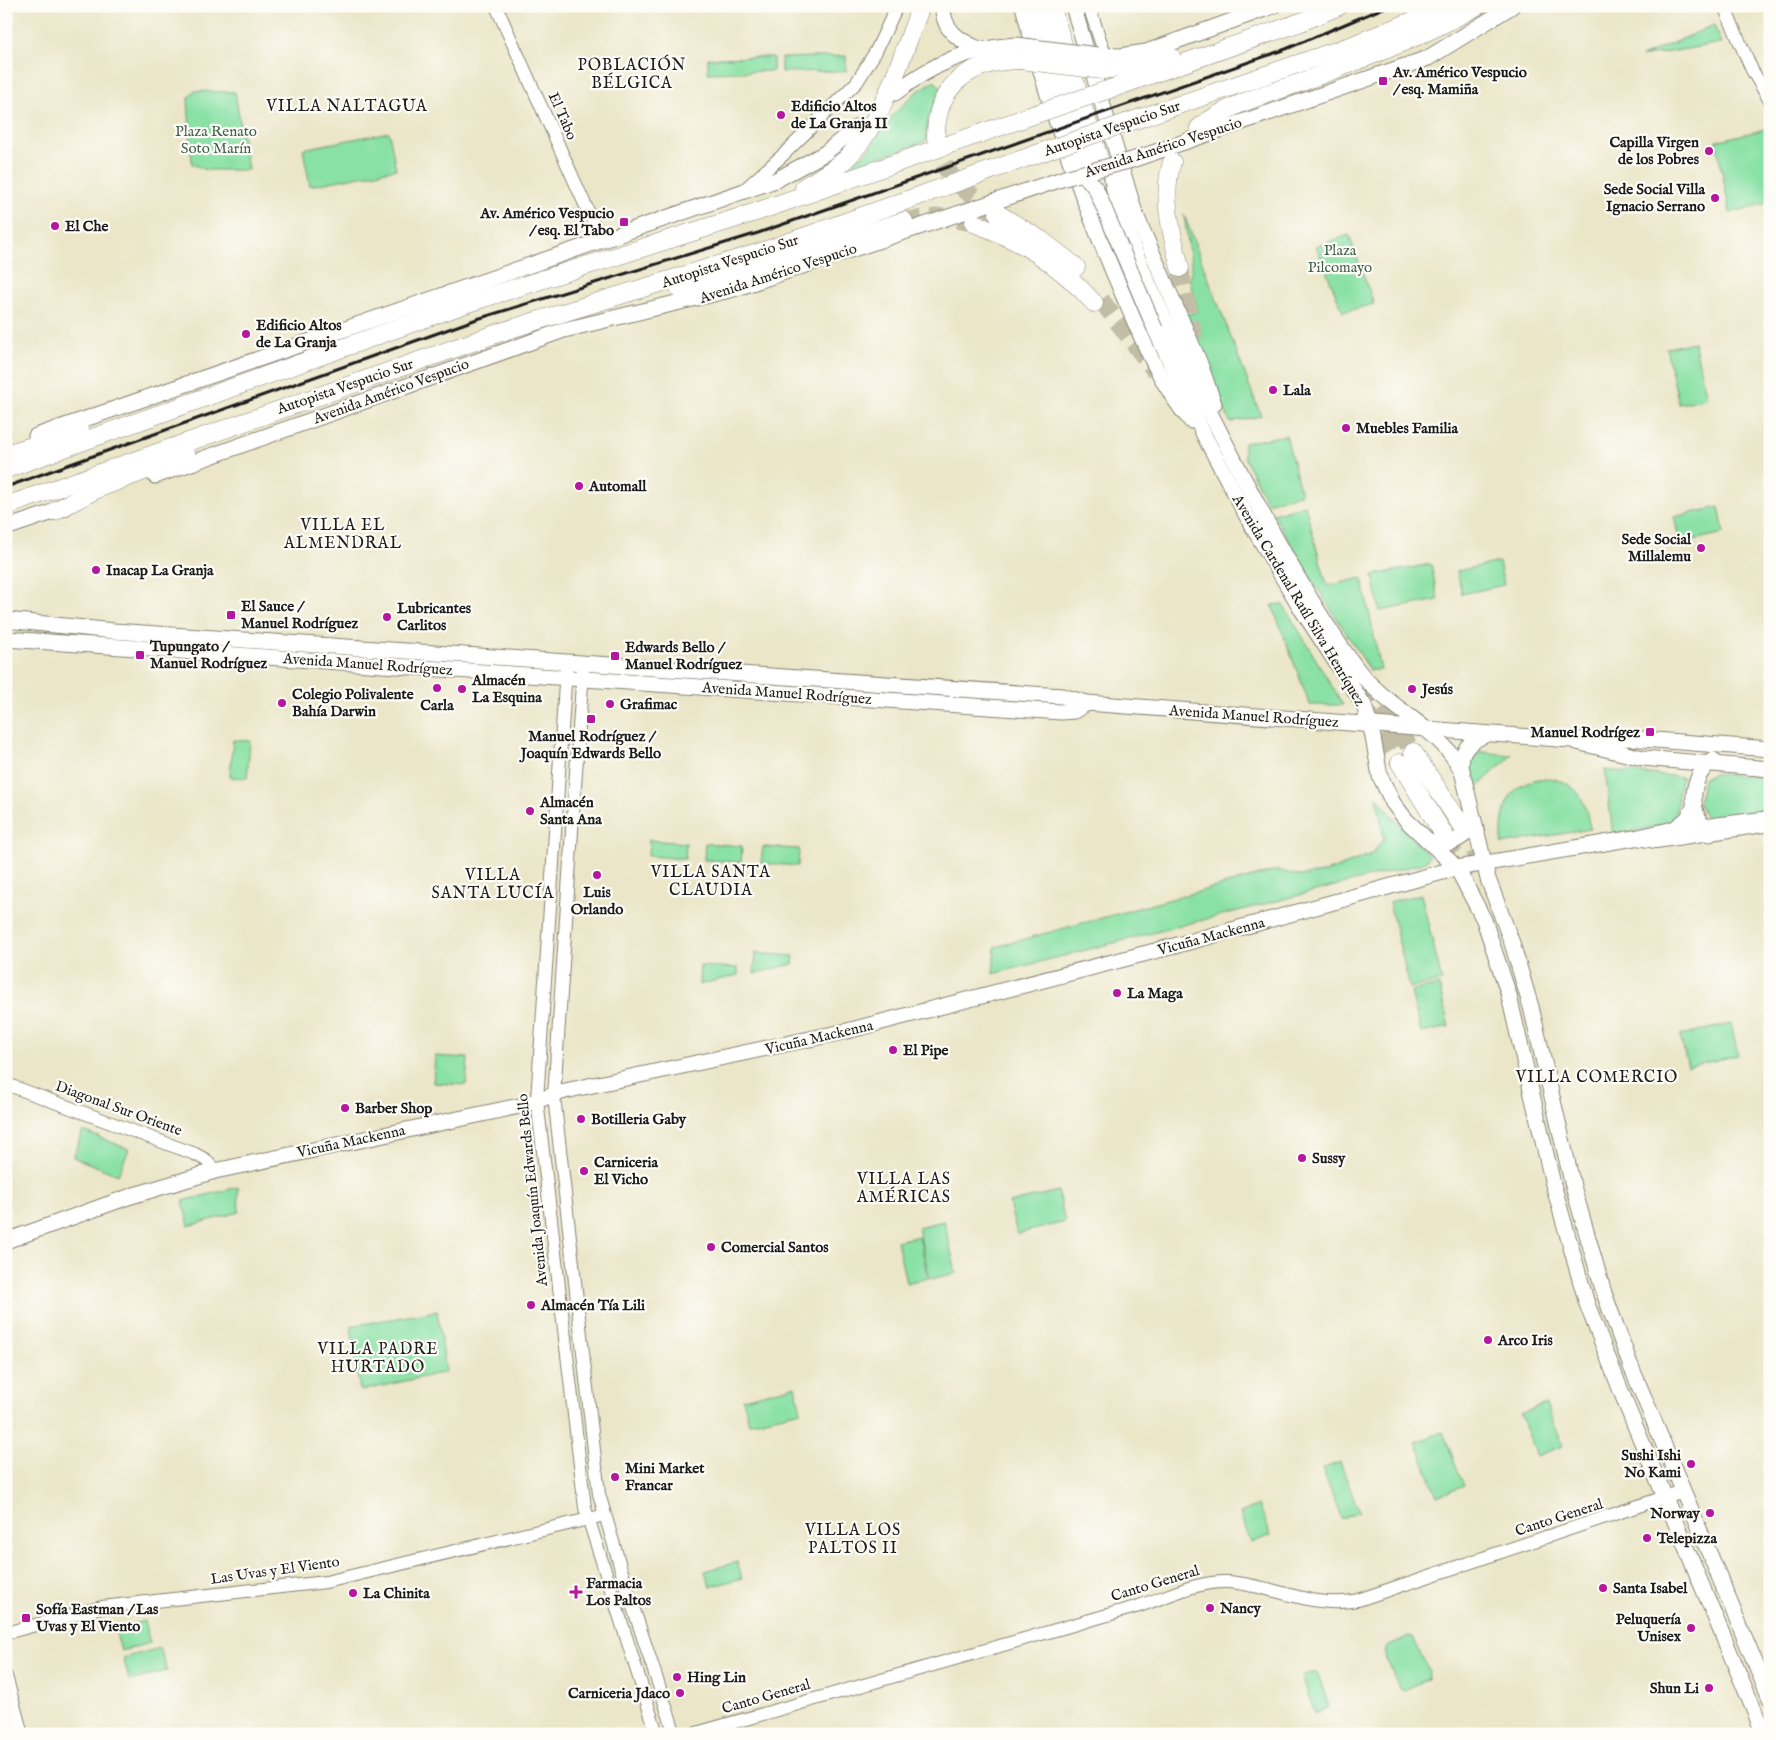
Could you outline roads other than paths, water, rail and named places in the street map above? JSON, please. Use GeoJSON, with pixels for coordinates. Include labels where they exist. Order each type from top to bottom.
{"type":"FeatureCollection","features":[{"type":"Feature","properties":{"kind":"highway"},"geometry":{"type":"LineString","coordinates":[[756,212],[824,175],[841,163],[855,149],[882,104],[921,6]]}},
{"type":"Feature","properties":{"kind":"highway"},"geometry":{"type":"LineString","coordinates":[[1036,6],[1096,168]]}},
{"type":"Feature","properties":{"kind":"highway"},"geometry":{"type":"LineString","coordinates":[[1051,6],[1090,129]]}},
{"type":"Feature","properties":{"kind":"highway"},"geometry":{"type":"LineString","coordinates":[[1064,6],[1082,72],[1096,168]]}},
{"type":"Feature","properties":{"kind":"highway"},"geometry":{"type":"LineString","coordinates":[[6,469],[504,291],[756,212],[1223,50],[1340,6]]}},
{"type":"Feature","properties":{"kind":"highway","name":"Autopista Vespucio Sur"},"geometry":{"type":"LineString","coordinates":[[6,506],[504,331],[767,250],[1048,150],[1350,46],[1450,6]]}},
{"type":"Feature","properties":{"kind":"highway"},"geometry":{"type":"LineString","coordinates":[[1199,128],[1206,122],[1239,106],[1413,40],[1477,6]]}},
{"type":"Feature","properties":{"kind":"highway"},"geometry":{"type":"LineString","coordinates":[[936,138],[936,120],[940,106],[956,82],[970,71],[1018,52],[1102,60],[1134,66],[1185,54],[1223,50]]}},
{"type":"Feature","properties":{"kind":"highway"},"geometry":{"type":"LineString","coordinates":[[1172,162],[1168,182],[1167,203],[1180,268]]}},
{"type":"Feature","properties":{"kind":"highway"},"geometry":{"type":"LineString","coordinates":[[974,223],[1014,239],[1043,256],[1098,301],[1084,276],[1066,258],[1041,240],[998,214]]}},
{"type":"Feature","properties":{"kind":"highway"},"geometry":{"type":"LineString","coordinates":[[624,295],[673,289],[715,281],[904,221]]}},
{"type":"Feature","properties":{"kind":"highway"},"geometry":{"type":"LineString","coordinates":[[55,511],[116,481],[246,432],[292,404]]}},
{"type":"Feature","properties":{"kind":"highway"},"geometry":{"type":"LineString","coordinates":[[6,454],[66,435],[154,416]]}},
{"type":"Feature","properties":{"kind":"highway"},"geometry":{"type":"LineString","coordinates":[[1439,841],[1406,757],[1467,822]]}},
{"type":"Feature","properties":{"kind":"main road"},"geometry":{"type":"LineString","coordinates":[[943,6],[946,22],[951,31],[960,39],[979,49],[1018,52]]}},
{"type":"Feature","properties":{"kind":"main road"},"geometry":{"type":"LineString","coordinates":[[1016,6],[1028,26]]}},
{"type":"Feature","properties":{"kind":"main road","name":"Avenida Cardenal Raúl Silva Henríquez"},"geometry":{"type":"LineString","coordinates":[[1023,6],[1064,144],[1116,277],[1142,336],[1171,394],[1205,437]]}},
{"type":"Feature","properties":{"kind":"main road","name":"Avenida Cardenal Raúl Silva Henríquez"},"geometry":{"type":"LineString","coordinates":[[1073,6],[1134,213],[1210,388],[1223,437]]}},
{"type":"Feature","properties":{"kind":"main road"},"geometry":{"type":"LineString","coordinates":[[1102,60],[1146,52],[1274,6]]}},
{"type":"Feature","properties":{"kind":"main road","name":"Avenida Américo Vespucio"},"geometry":{"type":"LineString","coordinates":[[6,528],[549,335],[601,320],[734,289],[1065,178],[1096,168],[1132,160],[1428,58],[1512,6]]}},
{"type":"Feature","properties":{"kind":"main road"},"geometry":{"type":"LineString","coordinates":[[895,93],[938,64],[979,49]]}},
{"type":"Feature","properties":{"kind":"main road"},"geometry":{"type":"LineString","coordinates":[[6,447],[776,180],[810,163],[857,127]]}},
{"type":"Feature","properties":{"kind":"main road","name":"Avenida Cardenal Raúl Silva Henríquez"},"geometry":{"type":"LineString","coordinates":[[1096,168],[1096,189],[1161,327],[1223,437],[1289,561],[1350,659],[1381,696],[1427,729],[1449,749],[1462,771],[1467,822],[1484,864],[1529,999],[1571,1178],[1602,1286],[1630,1364],[1770,1698]]}},
{"type":"Feature","properties":{"kind":"main road","name":"Avenida Cardenal Raúl Silva Henríquez"},"geometry":{"type":"LineString","coordinates":[[1096,168],[1111,180],[1161,327],[1205,437],[1278,571],[1358,695],[1370,725],[1379,771],[1387,792],[1407,822],[1439,841],[1457,868],[1477,905],[1503,973],[1552,1184],[1587,1304],[1764,1734]]}},
{"type":"Feature","properties":{"kind":"main road","name":"Avenida Manuel Rodríguez"},"geometry":{"type":"LineString","coordinates":[[6,620],[56,623],[114,631],[1062,696],[1087,703],[1487,734],[1571,740],[1624,738],[1770,749]]}},
{"type":"Feature","properties":{"kind":"main road"},"geometry":{"type":"LineString","coordinates":[[6,631],[60,633],[114,631]]}},
{"type":"Feature","properties":{"kind":"main road","name":"Avenida Manuel Rodríguez"},"geometry":{"type":"LineString","coordinates":[[6,639],[1061,712],[1074,711],[1087,703]]}},
{"type":"Feature","properties":{"kind":"main road"},"geometry":{"type":"LineString","coordinates":[[735,690],[748,674]]}},
{"type":"Feature","properties":{"kind":"main road"},"geometry":{"type":"LineString","coordinates":[[828,696],[842,680]]}},
{"type":"Feature","properties":{"kind":"main road"},"geometry":{"type":"LineString","coordinates":[[910,702],[923,686]]}},
{"type":"Feature","properties":{"kind":"main road"},"geometry":{"type":"LineString","coordinates":[[1462,771],[1461,760],[1465,749],[1473,741],[1487,734]]}},
{"type":"Feature","properties":{"kind":"main road","name":"Avenida Manuel Rodríguez"},"geometry":{"type":"LineString","coordinates":[[1571,740],[1615,753],[1770,769]]}},
{"type":"Feature","properties":{"kind":"main road"},"geometry":{"type":"LineString","coordinates":[[1706,830],[1694,807],[1693,796],[1696,780],[1707,764],[1728,752],[1744,747]]}},
{"type":"Feature","properties":{"kind":"main road"},"geometry":{"type":"LineString","coordinates":[[1674,829],[1687,819],[1694,807]]}},
{"type":"Feature","properties":{"kind":"main road"},"geometry":{"type":"LineString","coordinates":[[1439,841],[1447,843],[1460,838],[1468,831],[1467,822]]}},
{"type":"Feature","properties":{"kind":"main road","name":"Vicuña Mackenna"},"geometry":{"type":"LineString","coordinates":[[6,1241],[131,1196],[215,1171],[537,1100],[565,1092],[839,1033],[1174,946],[1457,868],[1634,838],[1674,829]]}},
{"type":"Feature","properties":{"kind":"street","name":"El Tabo"},"geometry":{"type":"LineString","coordinates":[[496,6],[601,240]]}},
{"type":"Feature","properties":{"kind":"street"},"geometry":{"type":"LineString","coordinates":[[740,193],[783,155],[857,82],[876,51],[897,6]]}},
{"type":"Feature","properties":{"kind":"street"},"geometry":{"type":"LineString","coordinates":[[1089,6],[1102,60]]}},
{"type":"Feature","properties":{"kind":"street"},"geometry":{"type":"LineString","coordinates":[[1724,6],[1752,70],[1770,101]]}},
{"type":"Feature","properties":{"kind":"street","name":"Avenida Joaquín Edwards Bello"},"geometry":{"type":"LineString","coordinates":[[566,661],[537,1100],[580,1470],[588,1518],[657,1734]]}},
{"type":"Feature","properties":{"kind":"street"},"geometry":{"type":"LineString","coordinates":[[584,662],[554,1096],[598,1486],[604,1516],[675,1734]]}},
{"type":"Feature","properties":{"kind":"street"},"geometry":{"type":"LineString","coordinates":[[558,792],[575,793]]}},
{"type":"Feature","properties":{"kind":"street","name":"Vicuña Mackenna"},"geometry":{"type":"LineString","coordinates":[[1634,838],[1656,842],[1770,817]]}},
{"type":"Feature","properties":{"kind":"street","name":"Vicuña Mackenna"},"geometry":{"type":"LineString","coordinates":[[1674,829],[1706,830],[1770,825]]}},
{"type":"Feature","properties":{"kind":"street"},"geometry":{"type":"LineString","coordinates":[[550,899],[568,901]]}},
{"type":"Feature","properties":{"kind":"street"},"geometry":{"type":"LineString","coordinates":[[543,1005],[560,1007]]}},
{"type":"Feature","properties":{"kind":"street","name":"Diagonal Sur Oriente"},"geometry":{"type":"LineString","coordinates":[[6,1084],[195,1154],[206,1160],[215,1171]]}},
{"type":"Feature","properties":{"kind":"street","name":"Canto General"},"geometry":{"type":"LineString","coordinates":[[693,1734],[1139,1606],[1206,1584],[1236,1583],[1325,1603],[1358,1600],[1683,1491]]}},
{"type":"Feature","properties":{"kind":"street","name":"Las Uvas y El Viento"},"geometry":{"type":"LineString","coordinates":[[6,1633],[102,1607],[326,1582],[588,1518],[604,1516]]}},
{"type":"Feature","properties":{"kind":"street"},"geometry":{"type":"LineString","coordinates":[[6,1676],[22,1734]]}},
{"type":"Feature","properties":{"kind":"tunnel"},"geometry":{"type":"LineString","coordinates":[[936,138],[943,163],[949,173],[965,190],[996,213]]}},
{"type":"Feature","properties":{"kind":"tunnel"},"geometry":{"type":"LineString","coordinates":[[904,221],[941,217],[974,223]]}},
{"type":"Feature","properties":{"kind":"tunnel"},"geometry":{"type":"LineString","coordinates":[[1180,268],[1195,345]]}},
{"type":"Feature","properties":{"kind":"tunnel"},"geometry":{"type":"LineString","coordinates":[[1101,300],[1155,371]]}},
{"type":"Feature","properties":{"kind":"tunnel"},"geometry":{"type":"LineString","coordinates":[[1369,685],[1413,752]]}},
{"type":"Feature","properties":{"kind":"tunnel"},"geometry":{"type":"LineString","coordinates":[[1367,713],[1400,763]]}},
{"type":"Feature","properties":{"kind":"tunnel"},"geometry":{"type":"LineString","coordinates":[[1462,826],[1483,867]]}},
{"type":"Feature","properties":{"kind":"tunnel"},"geometry":{"type":"LineString","coordinates":[[1446,838],[1466,878]]}},
{"type":"Feature","properties":{"kind":"railway"},"geometry":{"type":"LineString","coordinates":[[6,487],[477,319],[758,233],[1286,49],[1388,6]]}},
{"type":"Feature","properties":{"kind":"place","name":"Av. Américo Vespucio / esq. Mamiña"},"geometry":{"type":"Point","coordinates":[1383,81]}},
{"type":"Feature","properties":{"kind":"place","name":"Edificio Altos de La Granja II"},"geometry":{"type":"Point","coordinates":[781,115]}},
{"type":"Feature","properties":{"kind":"place","name":"Capilla Virgen de los Pobres"},"geometry":{"type":"Point","coordinates":[1709,151]}},
{"type":"Feature","properties":{"kind":"place","name":"Sede Social Villa Ignacio Serrano"},"geometry":{"type":"Point","coordinates":[1715,198]}},
{"type":"Feature","properties":{"kind":"place","name":"Av. Américo Vespucio / esq. El Tabo"},"geometry":{"type":"Point","coordinates":[624,222]}},
{"type":"Feature","properties":{"kind":"place","name":"El Che"},"geometry":{"type":"Point","coordinates":[55,226]}},
{"type":"Feature","properties":{"kind":"place","name":"Edificio Altos de La Granja"},"geometry":{"type":"Point","coordinates":[246,334]}},
{"type":"Feature","properties":{"kind":"place","name":"Lala"},"geometry":{"type":"Point","coordinates":[1273,390]}},
{"type":"Feature","properties":{"kind":"place","name":"Muebles Familia"},"geometry":{"type":"Point","coordinates":[1346,428]}},
{"type":"Feature","properties":{"kind":"place","name":"Automall"},"geometry":{"type":"Point","coordinates":[579,486]}},
{"type":"Feature","properties":{"kind":"place","name":"Sede Social Millalemu"},"geometry":{"type":"Point","coordinates":[1701,548]}},
{"type":"Feature","properties":{"kind":"place","name":"Inacap La Granja"},"geometry":{"type":"Point","coordinates":[96,570]}},
{"type":"Feature","properties":{"kind":"place","name":"El Sauce / Manuel Rodríguez"},"geometry":{"type":"Point","coordinates":[231,615]}},
{"type":"Feature","properties":{"kind":"place","name":"Lubricantes Carlitos"},"geometry":{"type":"Point","coordinates":[387,617]}},
{"type":"Feature","properties":{"kind":"place","name":"Tupungato / Manuel Rodríguez"},"geometry":{"type":"Point","coordinates":[140,655]}},
{"type":"Feature","properties":{"kind":"place","name":"Edwards Bello / Manuel Rodríguez"},"geometry":{"type":"Point","coordinates":[615,656]}},
{"type":"Feature","properties":{"kind":"place","name":"Carla"},"geometry":{"type":"Point","coordinates":[437,688]}},
{"type":"Feature","properties":{"kind":"place","name":"Almacén La Esquina"},"geometry":{"type":"Point","coordinates":[462,689]}},
{"type":"Feature","properties":{"kind":"place","name":"Jesús"},"geometry":{"type":"Point","coordinates":[1412,689]}},
{"type":"Feature","properties":{"kind":"place","name":"Colegio Polivalente Bahía Darwin"},"geometry":{"type":"Point","coordinates":[282,703]}},
{"type":"Feature","properties":{"kind":"place","name":"Grafimac"},"geometry":{"type":"Point","coordinates":[610,704]}},
{"type":"Feature","properties":{"kind":"place","name":"Manuel Rodríguez / Joaquín Edwards Bello"},"geometry":{"type":"Point","coordinates":[591,719]}},
{"type":"Feature","properties":{"kind":"place","name":"Manuel Rodrígez"},"geometry":{"type":"Point","coordinates":[1650,732]}},
{"type":"Feature","properties":{"kind":"place","name":"Almacén Santa Ana"},"geometry":{"type":"Point","coordinates":[530,811]}},
{"type":"Feature","properties":{"kind":"place","name":"Luis Orlando"},"geometry":{"type":"Point","coordinates":[597,875]}},
{"type":"Feature","properties":{"kind":"place","name":"La Maga"},"geometry":{"type":"Point","coordinates":[1117,993]}},
{"type":"Feature","properties":{"kind":"place","name":"El Pipe"},"geometry":{"type":"Point","coordinates":[893,1050]}},
{"type":"Feature","properties":{"kind":"place","name":"Barber Shop"},"geometry":{"type":"Point","coordinates":[345,1108]}},
{"type":"Feature","properties":{"kind":"place","name":"Botilleria Gaby"},"geometry":{"type":"Point","coordinates":[581,1119]}},
{"type":"Feature","properties":{"kind":"place","name":"Sussy"},"geometry":{"type":"Point","coordinates":[1302,1158]}},
{"type":"Feature","properties":{"kind":"place","name":"Carniceria El Vicho"},"geometry":{"type":"Point","coordinates":[584,1171]}},
{"type":"Feature","properties":{"kind":"place","name":"Comercial Santos"},"geometry":{"type":"Point","coordinates":[711,1247]}},
{"type":"Feature","properties":{"kind":"place","name":"Almacén Tía Lili"},"geometry":{"type":"Point","coordinates":[531,1305]}},
{"type":"Feature","properties":{"kind":"place","name":"Arco Iris"},"geometry":{"type":"Point","coordinates":[1488,1340]}},
{"type":"Feature","properties":{"kind":"place","name":"Sushi Ishi No Kami"},"geometry":{"type":"Point","coordinates":[1691,1464]}},
{"type":"Feature","properties":{"kind":"place","name":"Mini Market Francar"},"geometry":{"type":"Point","coordinates":[615,1477]}},
{"type":"Feature","properties":{"kind":"place","name":"Norway"},"geometry":{"type":"Point","coordinates":[1710,1513]}},
{"type":"Feature","properties":{"kind":"place","name":"Telepizza"},"geometry":{"type":"Point","coordinates":[1647,1538]}},
{"type":"Feature","properties":{"kind":"place","name":"Santa Isabel"},"geometry":{"type":"Point","coordinates":[1603,1588]}},
{"type":"Feature","properties":{"kind":"place","name":"Farmacia Los Paltos"},"geometry":{"type":"Point","coordinates":[576,1592]}},
{"type":"Feature","properties":{"kind":"place","name":"La Chinita"},"geometry":{"type":"Point","coordinates":[353,1593]}},
{"type":"Feature","properties":{"kind":"place","name":"Nancy"},"geometry":{"type":"Point","coordinates":[1210,1608]}},
{"type":"Feature","properties":{"kind":"place","name":"Sofía Eastman / Las Uvas y El Viento"},"geometry":{"type":"Point","coordinates":[26,1618]}},
{"type":"Feature","properties":{"kind":"place","name":"Peluquería Unisex"},"geometry":{"type":"Point","coordinates":[1691,1628]}},
{"type":"Feature","properties":{"kind":"place","name":"Hing Lin"},"geometry":{"type":"Point","coordinates":[677,1677]}},
{"type":"Feature","properties":{"kind":"place","name":"Shun Li"},"geometry":{"type":"Point","coordinates":[1709,1688]}},
{"type":"Feature","properties":{"kind":"place","name":"Carniceria Jdaco"},"geometry":{"type":"Point","coordinates":[680,1693]}},
{"type":"Feature","properties":{"kind":"district","name":"POBLACIÓN BÉLGICA"},"geometry":{"type":"Point","coordinates":[632,73]}},
{"type":"Feature","properties":{"kind":"district","name":"VILLA NALTAGUA"},"geometry":{"type":"Point","coordinates":[347,105]}},
{"type":"Feature","properties":{"kind":"district","name":"VILLA EL ALMENDRAL"},"geometry":{"type":"Point","coordinates":[343,533]}},
{"type":"Feature","properties":{"kind":"district","name":"VILLA SANTA CLAUDIA"},"geometry":{"type":"Point","coordinates":[711,880]}},
{"type":"Feature","properties":{"kind":"district","name":"VILLA SANTA LUCÍA"},"geometry":{"type":"Point","coordinates":[493,883]}},
{"type":"Feature","properties":{"kind":"district","name":"VILLA COMERCIO"},"geometry":{"type":"Point","coordinates":[1597,1076]}},
{"type":"Feature","properties":{"kind":"district","name":"VILLA LAS AMÉRICAS"},"geometry":{"type":"Point","coordinates":[904,1187]}},
{"type":"Feature","properties":{"kind":"district","name":"VILLA PADRE HURTADO"},"geometry":{"type":"Point","coordinates":[378,1357]}},
{"type":"Feature","properties":{"kind":"district","name":"VILLA LOS PALTOS II"},"geometry":{"type":"Point","coordinates":[853,1538]}},
{"type":"Feature","properties":{"kind":"park label","name":"Plaza Renato Soto Marín"},"geometry":{"type":"Point","coordinates":[216,140]}},
{"type":"Feature","properties":{"kind":"park label","name":"Plaza Pilcomayo"},"geometry":{"type":"Point","coordinates":[1340,258]}}]}
